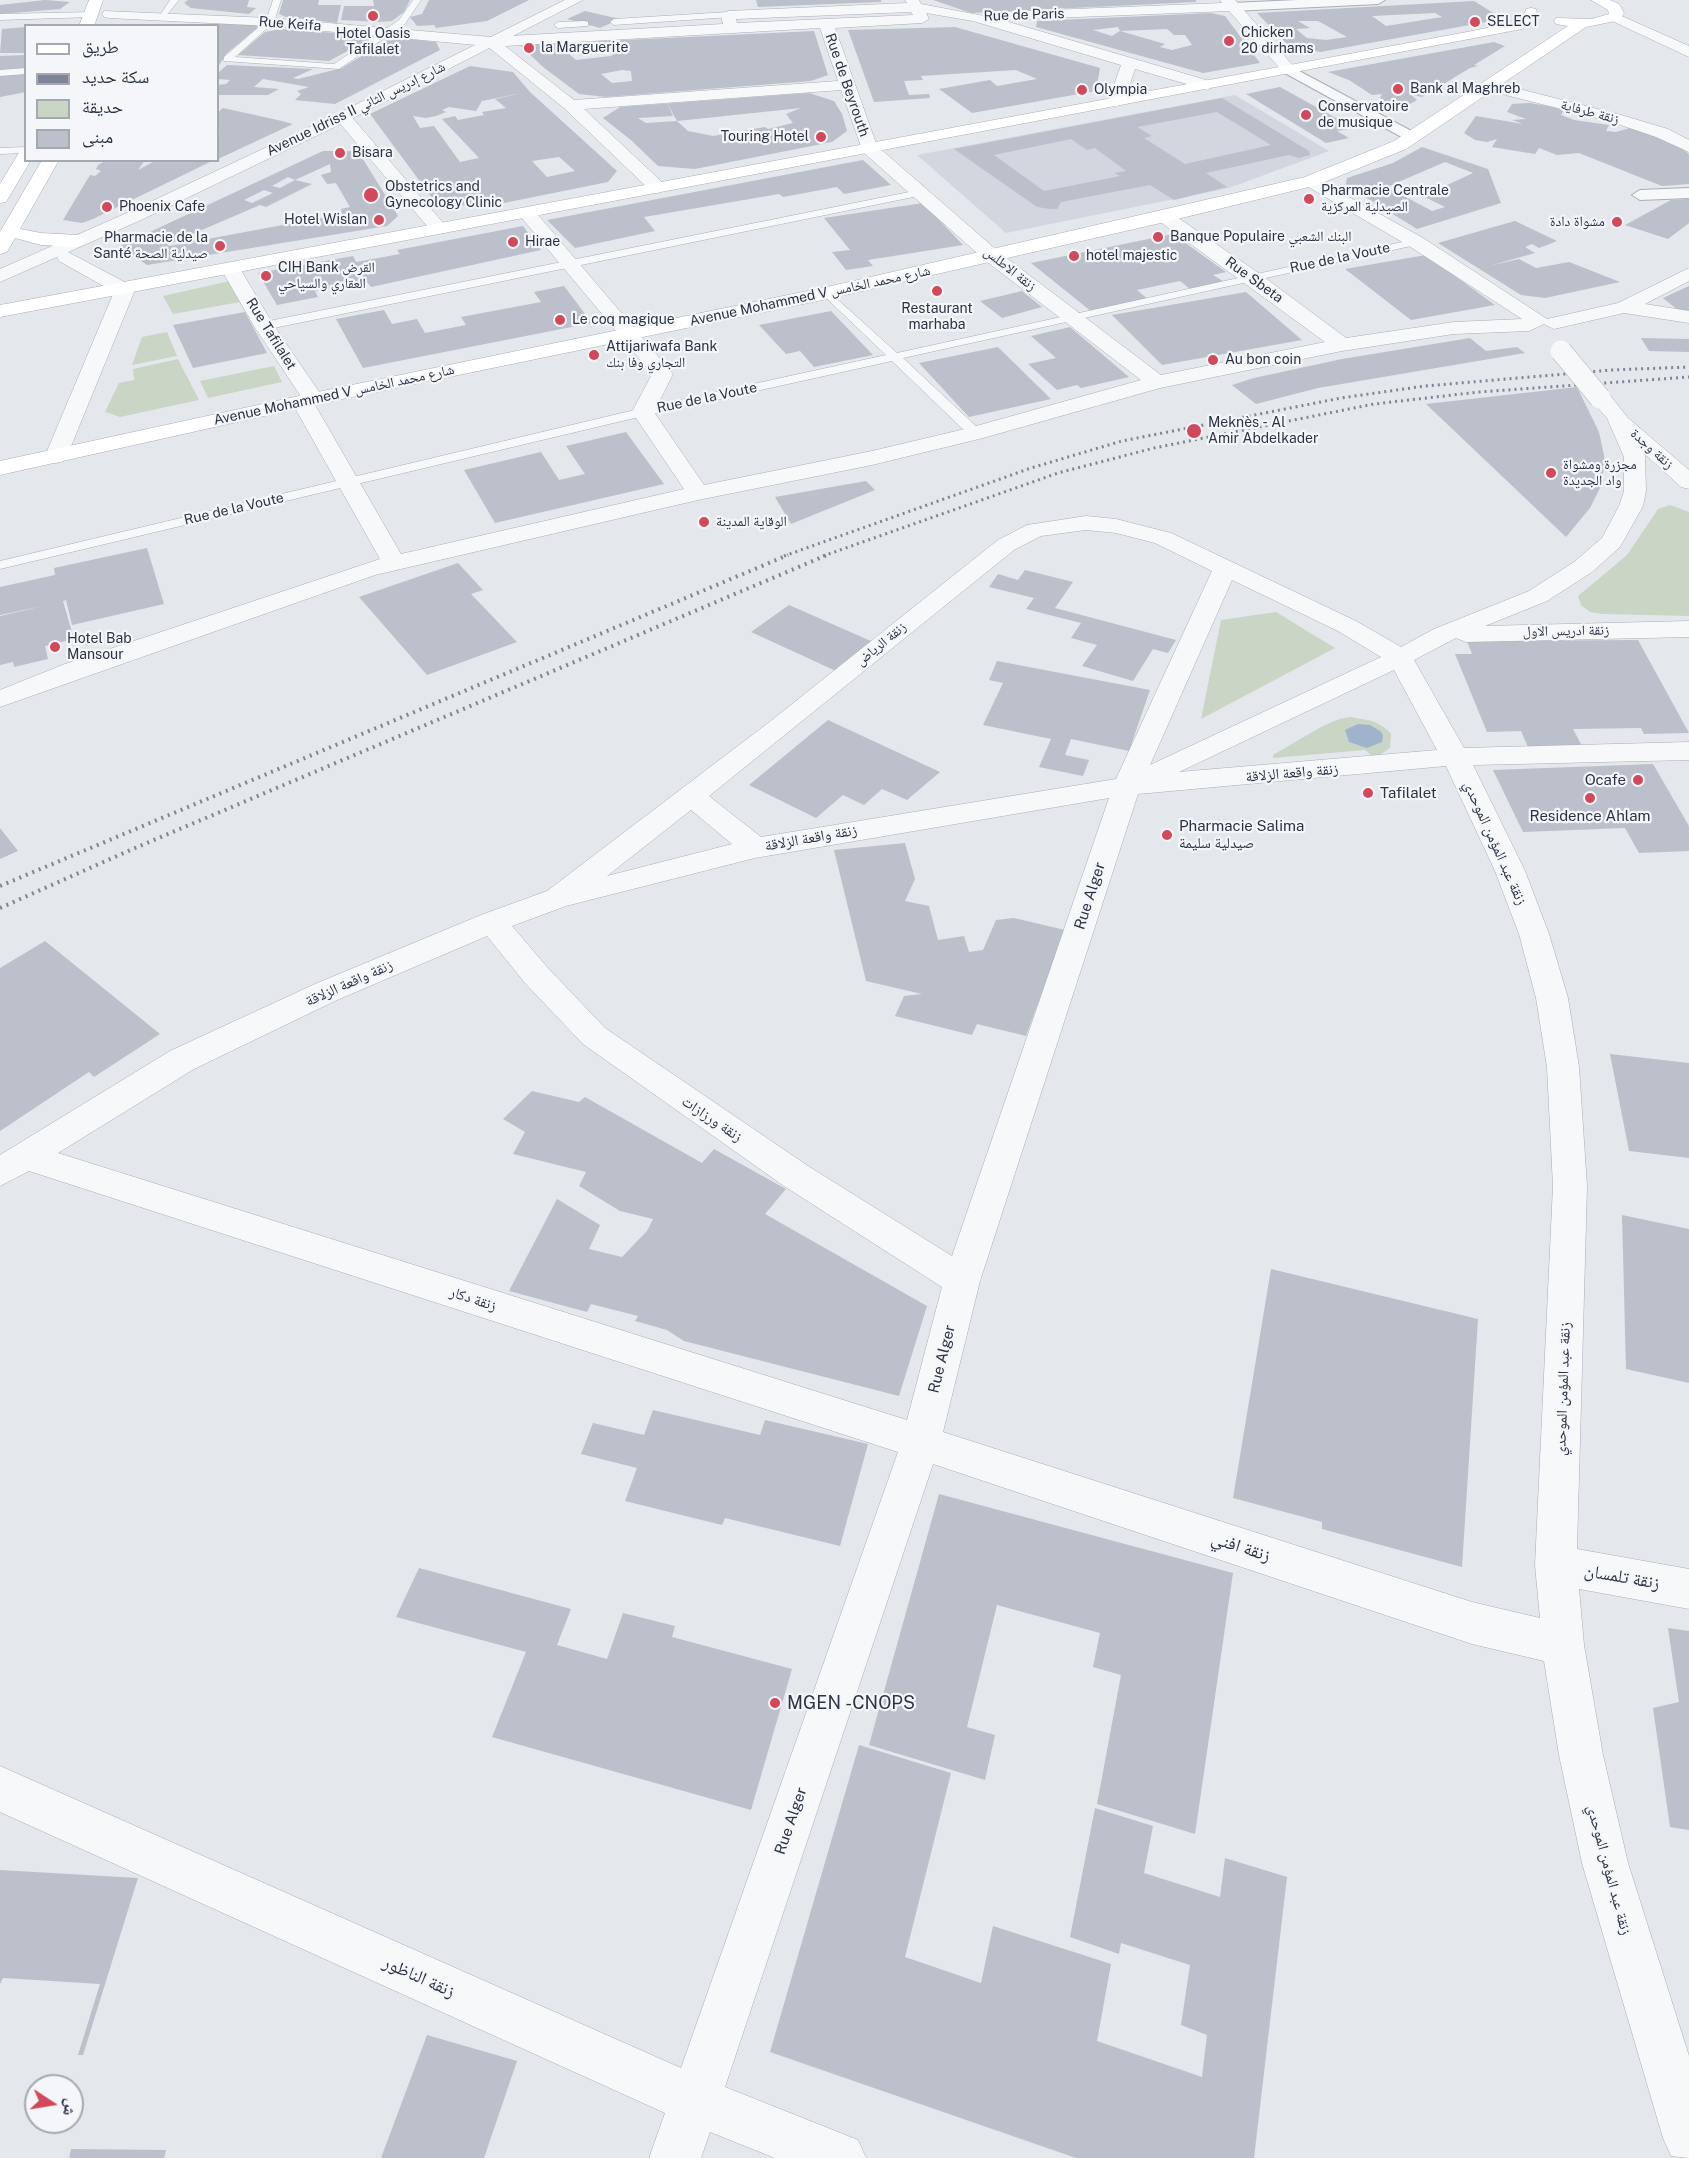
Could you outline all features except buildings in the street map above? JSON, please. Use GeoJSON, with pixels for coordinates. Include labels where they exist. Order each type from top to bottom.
{"type":"FeatureCollection","features":[{"type":"Feature","properties":{"kind":"main road"},"geometry":{"type":"LineString","coordinates":[[1598,0],[1614,12]]}},
{"type":"Feature","properties":{"kind":"main road"},"geometry":{"type":"LineString","coordinates":[[1530,6],[1551,20],[1581,24],[1602,22],[1632,0]]}},
{"type":"Feature","properties":{"kind":"main road"},"geometry":{"type":"LineString","coordinates":[[0,311],[125,290],[868,147],[1522,25],[1531,18],[1530,6]]}},
{"type":"Feature","properties":{"kind":"main road","name":"Avenue Mohammed V شارع محمد الخامس"},"geometry":{"type":"LineString","coordinates":[[0,468],[308,400],[993,257],[1311,181],[1379,155],[1412,137],[1581,24]]}},
{"type":"Feature","properties":{"kind":"main road"},"geometry":{"type":"LineString","coordinates":[[0,198],[24,158]]}},
{"type":"Feature","properties":{"kind":"main road"},"geometry":{"type":"LineString","coordinates":[[0,248],[50,162]]}},
{"type":"Feature","properties":{"kind":"main road"},"geometry":{"type":"LineString","coordinates":[[10,232],[41,239],[78,241]]}},
{"type":"Feature","properties":{"kind":"street","name":"Avenue Idriss II شارع إدريس الثاني"},"geometry":{"type":"LineString","coordinates":[[0,276],[135,216],[343,117],[576,0]]}},
{"type":"Feature","properties":{"kind":"street"},"geometry":{"type":"LineString","coordinates":[[723,0],[729,21]]}},
{"type":"Feature","properties":{"kind":"street","name":"Rue de Paris"},"geometry":{"type":"LineString","coordinates":[[917,8],[975,18],[1230,3],[1378,0]]}},
{"type":"Feature","properties":{"kind":"street"},"geometry":{"type":"LineString","coordinates":[[1230,3],[1288,69],[1412,137]]}},
{"type":"Feature","properties":{"kind":"street"},"geometry":{"type":"LineString","coordinates":[[729,21],[826,23],[917,8]]}},
{"type":"Feature","properties":{"kind":"street"},"geometry":{"type":"LineString","coordinates":[[491,42],[674,30],[729,21],[917,8]]}},
{"type":"Feature","properties":{"kind":"street"},"geometry":{"type":"LineString","coordinates":[[1614,12],[1689,52]]}},
{"type":"Feature","properties":{"kind":"street"},"geometry":{"type":"LineString","coordinates":[[109,13],[162,15]]}},
{"type":"Feature","properties":{"kind":"street","name":"Rue Keifa"},"geometry":{"type":"LineString","coordinates":[[162,15],[270,22],[491,42]]}},
{"type":"Feature","properties":{"kind":"street"},"geometry":{"type":"LineString","coordinates":[[545,16],[575,37]]}},
{"type":"Feature","properties":{"kind":"street"},"geometry":{"type":"LineString","coordinates":[[975,18],[1207,85]]}},
{"type":"Feature","properties":{"kind":"street","name":"Rue de Beyrouth"},"geometry":{"type":"LineString","coordinates":[[826,23],[868,147]]}},
{"type":"Feature","properties":{"kind":"street"},"geometry":{"type":"LineString","coordinates":[[491,42],[570,105],[658,188]]}},
{"type":"Feature","properties":{"kind":"street"},"geometry":{"type":"LineString","coordinates":[[1116,102],[1129,64]]}},
{"type":"Feature","properties":{"kind":"street"},"geometry":{"type":"LineString","coordinates":[[570,105],[848,85]]}},
{"type":"Feature","properties":{"kind":"street","name":"زنقة طرفاية"},"geometry":{"type":"LineString","coordinates":[[1488,87],[1615,118],[1662,133],[1689,147]]}},
{"type":"Feature","properties":{"kind":"street"},"geometry":{"type":"LineString","coordinates":[[343,117],[439,229]]}},
{"type":"Feature","properties":{"kind":"street","name":"زنقة الاطلس"},"geometry":{"type":"LineString","coordinates":[[868,147],[993,257],[1157,382]]}},
{"type":"Feature","properties":{"kind":"street"},"geometry":{"type":"LineString","coordinates":[[1311,181],[1416,242],[1541,325],[1616,415],[1650,490]]}},
{"type":"Feature","properties":{"kind":"street"},"geometry":{"type":"LineString","coordinates":[[1640,195],[1689,192]]}},
{"type":"Feature","properties":{"kind":"street"},"geometry":{"type":"LineString","coordinates":[[527,213],[663,374],[643,412],[698,493]]}},
{"type":"Feature","properties":{"kind":"street","name":"Avenue Idriss II شارع إدريس الثاني"},"geometry":{"type":"LineString","coordinates":[[0,294],[135,216]]}},
{"type":"Feature","properties":{"kind":"street","name":"Rue Sbeta"},"geometry":{"type":"LineString","coordinates":[[1165,217],[1253,278],[1342,345]]}},
{"type":"Feature","properties":{"kind":"street"},"geometry":{"type":"LineString","coordinates":[[56,456],[125,290],[66,257]]}},
{"type":"Feature","properties":{"kind":"street","name":"Rue Tafilalet"},"geometry":{"type":"LineString","coordinates":[[231,269],[308,400],[348,482],[394,563]]}},
{"type":"Feature","properties":{"kind":"street"},"geometry":{"type":"LineString","coordinates":[[0,699],[108,658],[368,569],[698,493],[872,458],[975,433],[1157,382],[1342,345],[1454,328],[1541,325],[1624,307],[1689,274]]}},
{"type":"Feature","properties":{"kind":"street"},"geometry":{"type":"LineString","coordinates":[[1624,307],[1689,316]]}},
{"type":"Feature","properties":{"kind":"street","name":"زنقة وجدة"},"geometry":{"type":"LineString","coordinates":[[1616,415],[1689,482]]}},
{"type":"Feature","properties":{"kind":"street"},"geometry":{"type":"LineString","coordinates":[[1127,786],[1399,658],[1443,634],[1538,596],[1583,567],[1612,542],[1631,506],[1650,490],[1689,491]]}},
{"type":"Feature","properties":{"kind":"street","name":"زنقة الرياض"},"geometry":{"type":"LineString","coordinates":[[558,898],[691,796],[1006,545],[1035,530],[1056,525],[1086,523],[1125,528],[1163,538],[1347,626],[1399,658]]}},
{"type":"Feature","properties":{"kind":"street","name":"Rue Alger"},"geometry":{"type":"LineString","coordinates":[[675,2158],[921,1442],[962,1281],[1127,786],[1226,567]]}},
{"type":"Feature","properties":{"kind":"street"},"geometry":{"type":"LineString","coordinates":[[1538,596],[1570,630]]}},
{"type":"Feature","properties":{"kind":"street","name":"زنقة ادريس الاول"},"geometry":{"type":"LineString","coordinates":[[1443,634],[1689,629]]}},
{"type":"Feature","properties":{"kind":"street","name":"زنقة عبد المؤمن الموحدي"},"geometry":{"type":"LineString","coordinates":[[1399,658],[1455,757],[1510,871],[1534,934],[1552,998],[1563,1067],[1570,1186],[1556,1565],[1563,1645],[1581,1755],[1605,1863],[1689,2138]]}},
{"type":"Feature","properties":{"kind":"street"},"geometry":{"type":"LineString","coordinates":[[1233,737],[1263,775]]}},
{"type":"Feature","properties":{"kind":"street","name":"زنقة واقعة الزلاقة"},"geometry":{"type":"LineString","coordinates":[[13,1164],[182,1060],[326,992],[492,922],[558,898],[755,848],[1127,786],[1455,757],[1689,751]]}},
{"type":"Feature","properties":{"kind":"street"},"geometry":{"type":"LineString","coordinates":[[691,796],[755,848]]}},
{"type":"Feature","properties":{"kind":"street","name":"زنقة ورزازات"},"geometry":{"type":"LineString","coordinates":[[492,922],[536,975],[594,1036],[796,1176],[962,1281]]}},
{"type":"Feature","properties":{"kind":"street","name":"زنقة دكار"},"geometry":{"type":"LineString","coordinates":[[13,1164],[921,1442]]}},
{"type":"Feature","properties":{"kind":"street","name":"زنقة افني"},"geometry":{"type":"LineString","coordinates":[[921,1442],[1472,1623],[1563,1645]]}},
{"type":"Feature","properties":{"kind":"street","name":"زنقة تلمسان"},"geometry":{"type":"LineString","coordinates":[[1556,1565],[1689,1589]]}},
{"type":"Feature","properties":{"kind":"street","name":"زنقة الناظور"},"geometry":{"type":"LineString","coordinates":[[0,1790],[696,2101],[840,2158]]}},
{"type":"Feature","properties":{"kind":"lane"},"geometry":{"type":"LineString","coordinates":[[162,15],[175,0]]}},
{"type":"Feature","properties":{"kind":"lane"},"geometry":{"type":"LineString","coordinates":[[277,0],[270,22],[227,59],[336,67],[402,22],[417,0]]}},
{"type":"Feature","properties":{"kind":"lane"},"geometry":{"type":"LineString","coordinates":[[0,17],[91,13]]}},
{"type":"Feature","properties":{"kind":"lane"},"geometry":{"type":"LineString","coordinates":[[614,22],[729,21]]}},
{"type":"Feature","properties":{"kind":"lane"},"geometry":{"type":"LineString","coordinates":[[558,25],[585,24]]}},
{"type":"Feature","properties":{"kind":"lane"},"geometry":{"type":"LineString","coordinates":[[0,73],[24,71]]}},
{"type":"Feature","properties":{"kind":"lane"},"geometry":{"type":"LineString","coordinates":[[0,151],[24,150]]}},
{"type":"Feature","properties":{"kind":"lane"},"geometry":{"type":"LineString","coordinates":[[264,326],[919,193]]}},
{"type":"Feature","properties":{"kind":"lane","name":"Rue de la Voute"},"geometry":{"type":"LineString","coordinates":[[0,565],[643,412],[1416,242]]}},
{"type":"Feature","properties":{"kind":"lane"},"geometry":{"type":"LineString","coordinates":[[827,293],[975,433]]}},
{"type":"Feature","properties":{"kind":"shaded area"},"geometry":{"type":"Polygon","coordinates":[[[1235,95],[1329,151],[1229,188],[1006,233],[917,155],[1235,95]]]}},
{"type":"Feature","properties":{"kind":"green space"},"geometry":{"type":"Polygon","coordinates":[[[230,281],[240,302],[173,314],[163,296],[230,281]]]}},
{"type":"Feature","properties":{"kind":"green space"},"geometry":{"type":"Polygon","coordinates":[[[167,332],[177,356],[132,365],[142,337],[167,332]]]}},
{"type":"Feature","properties":{"kind":"green space"},"geometry":{"type":"Polygon","coordinates":[[[178,359],[199,400],[120,417],[105,412],[119,383],[134,380],[133,369],[178,359]]]}},
{"type":"Feature","properties":{"kind":"green space"},"geometry":{"type":"Polygon","coordinates":[[[274,366],[282,382],[208,398],[200,381],[274,366]]]}},
{"type":"Feature","properties":{"kind":"green space"},"geometry":{"type":"Polygon","coordinates":[[[1670,505],[1689,512],[1689,616],[1602,614],[1590,612],[1581,605],[1578,596],[1627,555],[1658,509],[1670,505]]]}},
{"type":"Feature","properties":{"kind":"green space"},"geometry":{"type":"Polygon","coordinates":[[[1276,612],[1335,648],[1201,719],[1221,620],[1276,612]]]}},
{"type":"Feature","properties":{"kind":"green space"},"geometry":{"type":"Polygon","coordinates":[[[1350,717],[1373,721],[1384,727],[1391,734],[1390,748],[1380,755],[1372,756],[1365,750],[1273,758],[1273,755],[1321,727],[1350,717]]]}},
{"type":"Feature","properties":{"kind":"water"},"geometry":{"type":"Polygon","coordinates":[[[1358,724],[1370,725],[1380,731],[1383,735],[1382,742],[1367,748],[1349,742],[1345,730],[1358,724]]]}},
{"type":"Feature","properties":{"kind":"railway"},"geometry":{"type":"LineString","coordinates":[[784,556],[1031,468],[1122,441],[1341,398],[1425,386],[1612,370],[1689,367]]}},
{"type":"Feature","properties":{"kind":"railway"},"geometry":{"type":"LineString","coordinates":[[823,556],[1058,473],[1154,448],[1374,404],[1479,392],[1689,377]]}},
{"type":"Feature","properties":{"kind":"railway"},"geometry":{"type":"LineString","coordinates":[[0,886],[788,555]]}},
{"type":"Feature","properties":{"kind":"railway"},"geometry":{"type":"LineString","coordinates":[[0,908],[135,848],[827,555]]}},
{"type":"Feature","properties":{"kind":"place","name":"Hotel Oasis Tafilalet"},"geometry":{"type":"Point","coordinates":[373,16]}},
{"type":"Feature","properties":{"kind":"place","name":"SELECT"},"geometry":{"type":"Point","coordinates":[1475,22]}},
{"type":"Feature","properties":{"kind":"place","name":"Chicken 20 dirhams"},"geometry":{"type":"Point","coordinates":[1229,41]}},
{"type":"Feature","properties":{"kind":"place","name":"la Marguerite"},"geometry":{"type":"Point","coordinates":[529,48]}},
{"type":"Feature","properties":{"kind":"place","name":"Bank al Maghreb"},"geometry":{"type":"Point","coordinates":[1398,89]}},
{"type":"Feature","properties":{"kind":"place","name":"Olympia"},"geometry":{"type":"Point","coordinates":[1082,90]}},
{"type":"Feature","properties":{"kind":"place","name":"Conservatoire de musique"},"geometry":{"type":"Point","coordinates":[1306,115]}},
{"type":"Feature","properties":{"kind":"place","name":"Touring Hotel"},"geometry":{"type":"Point","coordinates":[821,137]}},
{"type":"Feature","properties":{"kind":"place","name":"Bisara"},"geometry":{"type":"Point","coordinates":[340,153]}},
{"type":"Feature","properties":{"kind":"place","name":"Obstetrics and Gynecology Clinic"},"geometry":{"type":"Point","coordinates":[371,195]}},
{"type":"Feature","properties":{"kind":"place","name":"Pharmacie Centrale الصيدلية المركزية"},"geometry":{"type":"Point","coordinates":[1309,199]}},
{"type":"Feature","properties":{"kind":"place","name":"Phoenix Cafe"},"geometry":{"type":"Point","coordinates":[107,207]}},
{"type":"Feature","properties":{"kind":"place","name":"Hotel Wislan"},"geometry":{"type":"Point","coordinates":[379,220]}},
{"type":"Feature","properties":{"kind":"place","name":"مشواة دادة"},"geometry":{"type":"Point","coordinates":[1617,222]}},
{"type":"Feature","properties":{"kind":"place","name":"Banque Populaire البنك الشعبي"},"geometry":{"type":"Point","coordinates":[1158,237]}},
{"type":"Feature","properties":{"kind":"place","name":"Hirae"},"geometry":{"type":"Point","coordinates":[513,242]}},
{"type":"Feature","properties":{"kind":"place","name":"Pharmacie de la Santé صيدلية الصحة"},"geometry":{"type":"Point","coordinates":[220,246]}},
{"type":"Feature","properties":{"kind":"place","name":"hotel majestic"},"geometry":{"type":"Point","coordinates":[1074,256]}},
{"type":"Feature","properties":{"kind":"place","name":"CIH Bank القرض العقاري والسياحي"},"geometry":{"type":"Point","coordinates":[266,276]}},
{"type":"Feature","properties":{"kind":"place","name":"Restaurant marhaba"},"geometry":{"type":"Point","coordinates":[937,291]}},
{"type":"Feature","properties":{"kind":"place","name":"Le coq magique"},"geometry":{"type":"Point","coordinates":[560,320]}},
{"type":"Feature","properties":{"kind":"place","name":"Attijariwafa Bank التجاري وفا بنك"},"geometry":{"type":"Point","coordinates":[594,355]}},
{"type":"Feature","properties":{"kind":"place","name":"Au bon coin"},"geometry":{"type":"Point","coordinates":[1213,360]}},
{"type":"Feature","properties":{"kind":"place","name":"Meknès - Al Amir Abdelkader"},"geometry":{"type":"Point","coordinates":[1194,431]}},
{"type":"Feature","properties":{"kind":"place","name":"مجزرة ومشواة واد الجديدة"},"geometry":{"type":"Point","coordinates":[1551,473]}},
{"type":"Feature","properties":{"kind":"place","name":"الوقاية المدينة"},"geometry":{"type":"Point","coordinates":[704,522]}},
{"type":"Feature","properties":{"kind":"place","name":"Hotel Bab Mansour"},"geometry":{"type":"Point","coordinates":[55,647]}},
{"type":"Feature","properties":{"kind":"place","name":"Ocafe"},"geometry":{"type":"Point","coordinates":[1638,780]}},
{"type":"Feature","properties":{"kind":"place","name":"Tafilalet"},"geometry":{"type":"Point","coordinates":[1368,793]}},
{"type":"Feature","properties":{"kind":"place","name":"Residence Ahlam"},"geometry":{"type":"Point","coordinates":[1590,798]}},
{"type":"Feature","properties":{"kind":"place","name":"Pharmacie Salima صيدلية سليمة"},"geometry":{"type":"Point","coordinates":[1167,835]}},
{"type":"Feature","properties":{"kind":"place","name":"MGEN -CNOPS"},"geometry":{"type":"Point","coordinates":[775,1703]}}]}
